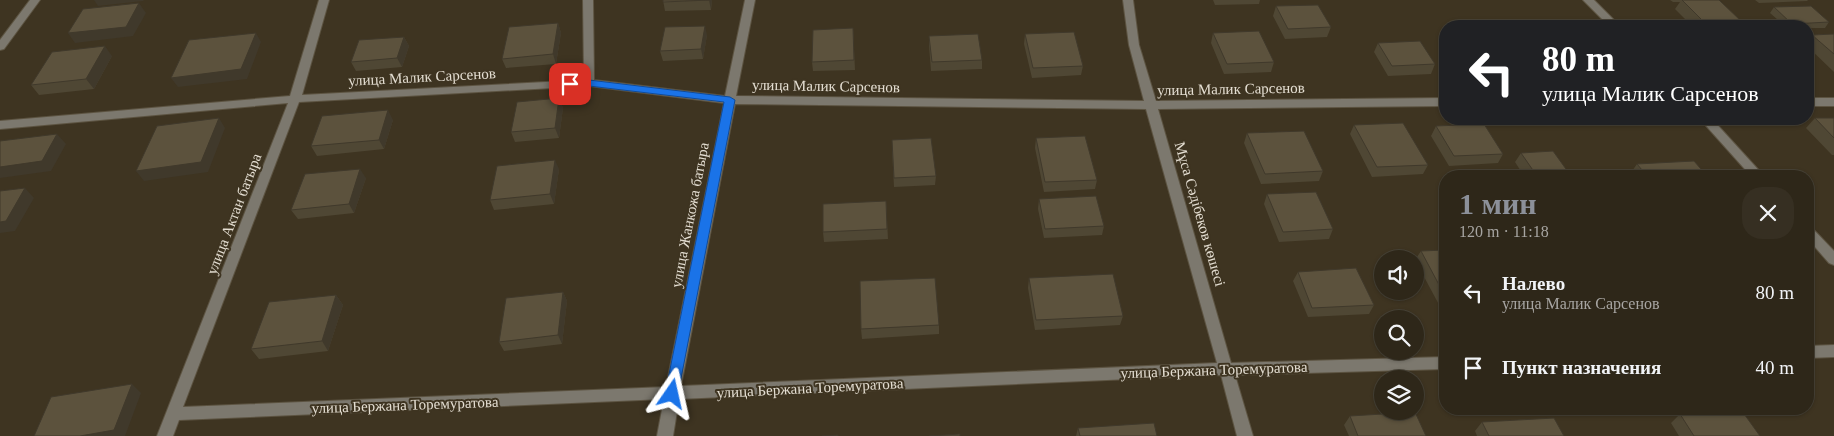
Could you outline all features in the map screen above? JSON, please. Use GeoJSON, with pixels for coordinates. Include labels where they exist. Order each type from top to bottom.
{"type":"FeatureCollection","features":[{"type":"Feature","properties":{"kind":"street"},"geometry":{"type":"LineString","coordinates":[[0,47],[35,0]]}},
{"type":"Feature","properties":{"kind":"street","name":"улица Актан батыра"},"geometry":{"type":"LineString","coordinates":[[165,436],[295,99],[324,0]]}},
{"type":"Feature","properties":{"kind":"street"},"geometry":{"type":"LineString","coordinates":[[588,0],[589,83]]}},
{"type":"Feature","properties":{"kind":"street","name":"улица Жанкожа батыра"},"geometry":{"type":"LineString","coordinates":[[666,436],[672,394],[750,0]]}},
{"type":"Feature","properties":{"kind":"street","name":"Мұса Сәдібеков көшесі"},"geometry":{"type":"LineString","coordinates":[[1128,0],[1134,45],[1245,436]]}},
{"type":"Feature","properties":{"kind":"street"},"geometry":{"type":"LineString","coordinates":[[1588,0],[1609,20]]}},
{"type":"Feature","properties":{"kind":"street","name":"улица Малик Сарсенов"},"geometry":{"type":"LineString","coordinates":[[0,126],[295,99],[589,83],[730,100],[1152,105],[1439,102]]}},
{"type":"Feature","properties":{"kind":"street"},"geometry":{"type":"LineString","coordinates":[[1814,102],[1834,102]]}},
{"type":"Feature","properties":{"kind":"street"},"geometry":{"type":"LineString","coordinates":[[1711,125],[1753,170]]}},
{"type":"Feature","properties":{"kind":"street"},"geometry":{"type":"LineString","coordinates":[[1814,238],[1834,260]]}},
{"type":"Feature","properties":{"kind":"street"},"geometry":{"type":"LineString","coordinates":[[1814,352],[1834,351]]}},
{"type":"Feature","properties":{"kind":"street","name":"улица Бержана Торемуратова"},"geometry":{"type":"LineString","coordinates":[[174,414],[1227,369],[1439,363]]}},
{"type":"Feature","properties":{"kind":"building"},"geometry":{"type":"Polygon","coordinates":[[[663,0],[709,0],[663,2],[663,0]]]}},
{"type":"Feature","properties":{"kind":"building"},"geometry":{"type":"Polygon","coordinates":[[[1682,0],[1719,0],[1740,20],[1702,20],[1682,0]]]}},
{"type":"Feature","properties":{"kind":"building"},"geometry":{"type":"Polygon","coordinates":[[[139,3],[126,27],[68,33],[83,9],[139,3]]]}},
{"type":"Feature","properties":{"kind":"building"},"geometry":{"type":"Polygon","coordinates":[[[1318,5],[1331,27],[1288,29],[1276,6],[1318,5]]]}},
{"type":"Feature","properties":{"kind":"building"},"geometry":{"type":"Polygon","coordinates":[[[1811,6],[1829,22],[1814,23],[1814,20],[1788,20],[1774,7],[1811,6]]]}},
{"type":"Feature","properties":{"kind":"building"},"geometry":{"type":"Polygon","coordinates":[[[558,23],[553,54],[502,59],[509,27],[558,23]]]}},
{"type":"Feature","properties":{"kind":"building"},"geometry":{"type":"Polygon","coordinates":[[[705,26],[701,49],[660,51],[665,27],[705,26]]]}},
{"type":"Feature","properties":{"kind":"building"},"geometry":{"type":"Polygon","coordinates":[[[853,28],[854,60],[812,62],[813,30],[853,28]]]}},
{"type":"Feature","properties":{"kind":"building"},"geometry":{"type":"Polygon","coordinates":[[[1259,31],[1274,62],[1227,64],[1213,33],[1259,31]]]}},
{"type":"Feature","properties":{"kind":"building"},"geometry":{"type":"Polygon","coordinates":[[[1074,32],[1083,66],[1033,68],[1025,34],[1074,32]]]}},
{"type":"Feature","properties":{"kind":"building"},"geometry":{"type":"Polygon","coordinates":[[[256,33],[241,69],[171,78],[189,40],[256,33]]]}},
{"type":"Feature","properties":{"kind":"building"},"geometry":{"type":"Polygon","coordinates":[[[978,34],[982,60],[932,62],[929,36],[978,34]]]}},
{"type":"Feature","properties":{"kind":"building"},"geometry":{"type":"Polygon","coordinates":[[[1834,34],[1834,54],[1814,37],[1814,35],[1834,34]]]}},
{"type":"Feature","properties":{"kind":"building"},"geometry":{"type":"Polygon","coordinates":[[[404,37],[397,58],[351,62],[359,40],[404,37]]]}},
{"type":"Feature","properties":{"kind":"building"},"geometry":{"type":"Polygon","coordinates":[[[1420,41],[1435,64],[1392,66],[1378,43],[1420,41]]]}},
{"type":"Feature","properties":{"kind":"building"},"geometry":{"type":"Polygon","coordinates":[[[105,46],[86,79],[31,85],[52,52],[105,46]]]}},
{"type":"Feature","properties":{"kind":"building"},"geometry":{"type":"Polygon","coordinates":[[[559,98],[555,128],[511,132],[517,102],[559,98]]]}},
{"type":"Feature","properties":{"kind":"building"},"geometry":{"type":"Polygon","coordinates":[[[388,110],[379,140],[311,146],[322,116],[388,110]]]}},
{"type":"Feature","properties":{"kind":"building"},"geometry":{"type":"Polygon","coordinates":[[[219,118],[201,162],[136,171],[157,126],[219,118]]]}},
{"type":"Feature","properties":{"kind":"building"},"geometry":{"type":"Polygon","coordinates":[[[1815,118],[1834,118],[1834,138],[1815,118]]]}},
{"type":"Feature","properties":{"kind":"building"},"geometry":{"type":"Polygon","coordinates":[[[1403,123],[1428,165],[1377,167],[1354,125],[1403,123]]]}},
{"type":"Feature","properties":{"kind":"building"},"geometry":{"type":"Polygon","coordinates":[[[1485,125],[1503,154],[1454,156],[1436,126],[1485,125]]]}},
{"type":"Feature","properties":{"kind":"building"},"geometry":{"type":"Polygon","coordinates":[[[1304,131],[1323,171],[1265,174],[1247,133],[1304,131]]]}},
{"type":"Feature","properties":{"kind":"building"},"geometry":{"type":"Polygon","coordinates":[[[57,134],[42,161],[0,167],[0,141],[57,134]]]}},
{"type":"Feature","properties":{"kind":"building"},"geometry":{"type":"Polygon","coordinates":[[[1085,136],[1097,180],[1045,182],[1036,138],[1085,136]]]}},
{"type":"Feature","properties":{"kind":"building"},"geometry":{"type":"Polygon","coordinates":[[[931,138],[936,176],[894,178],[892,140],[931,138]]]}},
{"type":"Feature","properties":{"kind":"building"},"geometry":{"type":"Polygon","coordinates":[[[1553,151],[1567,170],[1533,170],[1521,153],[1553,151]]]}},
{"type":"Feature","properties":{"kind":"building"},"geometry":{"type":"Polygon","coordinates":[[[555,160],[550,194],[490,200],[497,166],[555,160]]]}},
{"type":"Feature","properties":{"kind":"building"},"geometry":{"type":"Polygon","coordinates":[[[1694,161],[1702,170],[1642,170],[1637,164],[1694,161]]]}},
{"type":"Feature","properties":{"kind":"building"},"geometry":{"type":"Polygon","coordinates":[[[360,169],[349,204],[291,210],[305,174],[360,169]]]}},
{"type":"Feature","properties":{"kind":"building"},"geometry":{"type":"Polygon","coordinates":[[[25,188],[6,221],[0,222],[0,191],[25,188]]]}},
{"type":"Feature","properties":{"kind":"building"},"geometry":{"type":"Polygon","coordinates":[[[1316,192],[1333,229],[1283,232],[1267,194],[1316,192]]]}},
{"type":"Feature","properties":{"kind":"building"},"geometry":{"type":"Polygon","coordinates":[[[1096,196],[1104,226],[1045,229],[1039,199],[1096,196]]]}},
{"type":"Feature","properties":{"kind":"building"},"geometry":{"type":"Polygon","coordinates":[[[886,201],[887,229],[823,232],[823,204],[886,201]]]}},
{"type":"Feature","properties":{"kind":"building"},"geometry":{"type":"Polygon","coordinates":[[[1439,250],[1439,285],[1424,257],[1424,251],[1439,250]]]}},
{"type":"Feature","properties":{"kind":"building"},"geometry":{"type":"Polygon","coordinates":[[[1356,268],[1374,305],[1312,308],[1298,272],[1356,268]]]}},
{"type":"Feature","properties":{"kind":"building"},"geometry":{"type":"Polygon","coordinates":[[[1113,274],[1123,316],[1036,320],[1029,278],[1113,274]]]}},
{"type":"Feature","properties":{"kind":"building"},"geometry":{"type":"Polygon","coordinates":[[[935,278],[939,325],[861,329],[860,281],[935,278]]]}},
{"type":"Feature","properties":{"kind":"building"},"geometry":{"type":"Polygon","coordinates":[[[563,292],[558,335],[499,342],[506,298],[563,292]]]}},
{"type":"Feature","properties":{"kind":"building"},"geometry":{"type":"Polygon","coordinates":[[[336,295],[322,341],[251,349],[269,302],[336,295]]]}},
{"type":"Feature","properties":{"kind":"building"},"geometry":{"type":"Polygon","coordinates":[[[132,384],[114,430],[80,436],[34,436],[51,397],[132,384]]]}},
{"type":"Feature","properties":{"kind":"building"},"geometry":{"type":"Polygon","coordinates":[[[1374,415],[1374,420],[1419,420],[1426,436],[1358,436],[1350,416],[1374,415]]]}},
{"type":"Feature","properties":{"kind":"building"},"geometry":{"type":"Polygon","coordinates":[[[1681,415],[1745,415],[1760,436],[1694,436],[1681,415]]]}},
{"type":"Feature","properties":{"kind":"building"},"geometry":{"type":"Polygon","coordinates":[[[1554,418],[1564,436],[1489,436],[1482,422],[1554,418]]]}},
{"type":"Feature","properties":{"kind":"building"},"geometry":{"type":"Polygon","coordinates":[[[1154,423],[1157,436],[1080,436],[1078,428],[1154,423]]]}},
{"type":"Feature","properties":{"kind":"building"},"geometry":{"type":"Polygon","coordinates":[[[960,434],[960,436],[929,436],[960,434]]]}},
{"type":"Feature","properties":{"kind":"route"},"geometry":{"type":"LineString","coordinates":[[570,84],[589,83],[730,100],[672,394]]}}]}
